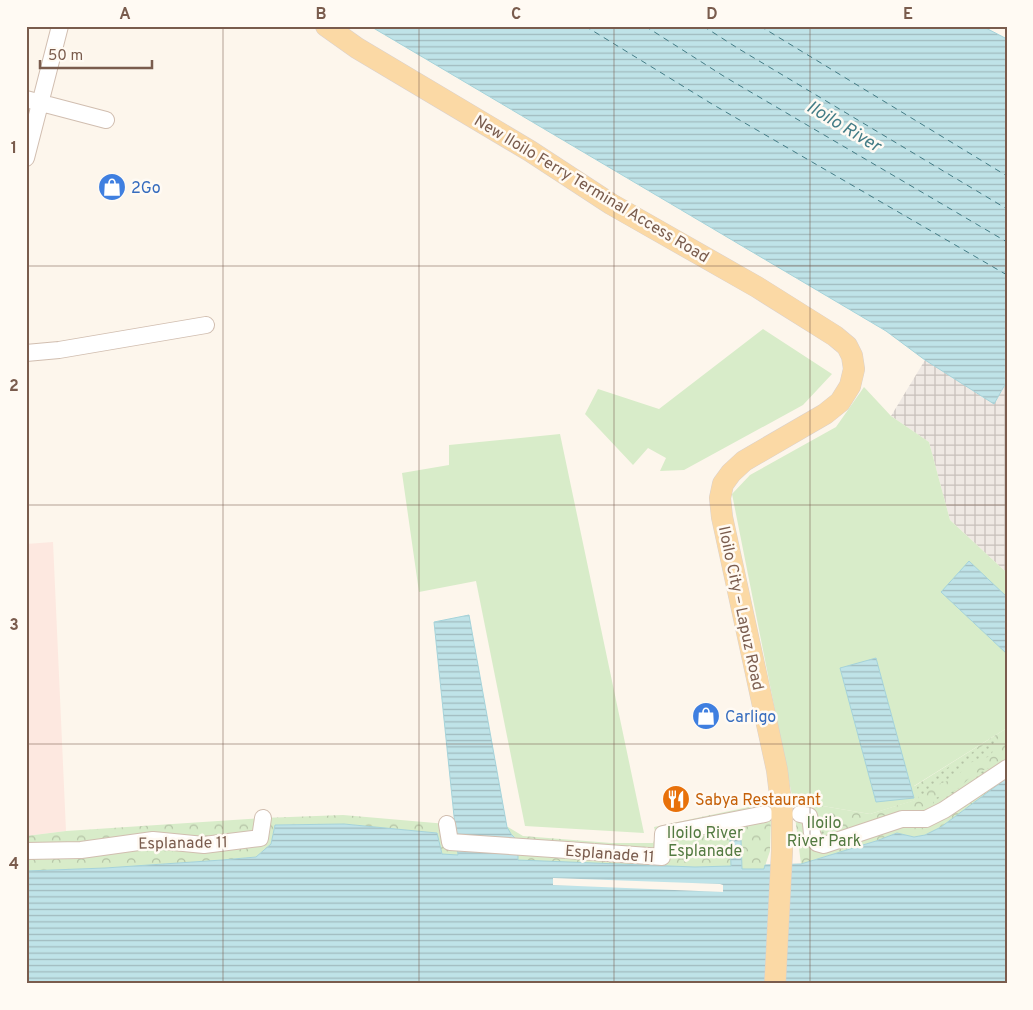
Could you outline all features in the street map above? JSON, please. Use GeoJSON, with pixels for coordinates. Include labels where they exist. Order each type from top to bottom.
{"type":"FeatureCollection","features":[{"type":"Feature","properties":{"kind":"main road","name":"New Iloilo Ferry Terminal Access Road"},"geometry":{"type":"LineString","coordinates":[[326,26],[358,48],[530,151],[612,204],[814,322],[847,346],[852,356]]}},
{"type":"Feature","properties":{"kind":"main road","name":"Iloilo City – Lapuz Road"},"geometry":{"type":"LineString","coordinates":[[775,984],[782,851],[782,810],[777,770],[722,518],[720,498],[723,484],[744,461],[825,414],[840,402],[850,386],[854,369],[852,356]]}},
{"type":"Feature","properties":{"kind":"street"},"geometry":{"type":"LineString","coordinates":[[26,158],[33,101],[60,26]]}},
{"type":"Feature","properties":{"kind":"street"},"geometry":{"type":"LineString","coordinates":[[33,101],[106,120]]}},
{"type":"Feature","properties":{"kind":"street"},"geometry":{"type":"LineString","coordinates":[[26,352],[59,350],[206,325]]}},
{"type":"Feature","properties":{"kind":"street"},"geometry":{"type":"LineString","coordinates":[[800,814],[809,816],[811,822],[810,831],[813,838],[817,843],[824,845],[902,819],[926,819],[944,810],[1007,768]]}},
{"type":"Feature","properties":{"kind":"street","name":"Esplanade 11"},"geometry":{"type":"LineString","coordinates":[[447,824],[450,842],[662,858],[663,834],[765,814]]}},
{"type":"Feature","properties":{"kind":"street","name":"Esplanade 11"},"geometry":{"type":"LineString","coordinates":[[26,851],[81,850],[153,840],[204,845],[260,838],[263,818]]}},
{"type":"Feature","properties":{"kind":"shaded area"},"geometry":{"type":"Polygon","coordinates":[[[925,360],[994,404],[1007,381],[1007,573],[950,520],[929,442],[891,416],[925,360]]]}},
{"type":"Feature","properties":{"kind":"shaded area"},"geometry":{"type":"Polygon","coordinates":[[[53,542],[66,831],[26,836],[26,544],[53,542]]]}},
{"type":"Feature","properties":{"kind":"green space"},"geometry":{"type":"Polygon","coordinates":[[[763,329],[832,374],[803,405],[684,470],[660,471],[666,458],[648,448],[633,465],[585,414],[598,389],[659,409],[763,329]]]}},
{"type":"Feature","properties":{"kind":"green space"},"geometry":{"type":"Polygon","coordinates":[[[864,387],[891,416],[929,442],[950,520],[1007,573],[1007,728],[914,786],[916,800],[870,814],[793,801],[732,494],[750,475],[836,427],[864,387]]]}},
{"type":"Feature","properties":{"kind":"green space"},"geometry":{"type":"Polygon","coordinates":[[[560,434],[644,833],[525,826],[476,581],[419,592],[402,473],[449,465],[449,445],[560,434]]]}},
{"type":"Feature","properties":{"kind":"green space","name":"Iloilo River Park"},"geometry":{"type":"Polygon","coordinates":[[[1007,728],[1007,778],[941,827],[925,835],[914,837],[897,833],[801,864],[793,801],[870,814],[915,800],[913,787],[1007,728]]]}},
{"type":"Feature","properties":{"kind":"green space"},"geometry":{"type":"Polygon","coordinates":[[[998,736],[991,756],[969,763],[953,779],[936,785],[919,800],[917,787],[998,736]]]}},
{"type":"Feature","properties":{"kind":"green space"},"geometry":{"type":"Polygon","coordinates":[[[990,768],[989,774],[932,808],[934,799],[956,790],[974,775],[990,768]]]}},
{"type":"Feature","properties":{"kind":"green space","name":"Iloilo River Esplanade"},"geometry":{"type":"Polygon","coordinates":[[[767,802],[771,817],[770,851],[764,869],[742,869],[740,839],[731,866],[695,867],[518,861],[442,854],[436,833],[344,824],[275,825],[271,844],[256,857],[105,868],[26,871],[26,836],[66,831],[263,818],[343,815],[508,827],[523,836],[611,843],[653,843],[656,835],[654,827],[767,802]]]}},
{"type":"Feature","properties":{"kind":"green space"},"geometry":{"type":"Polygon","coordinates":[[[821,822],[830,824],[833,829],[833,836],[822,841],[816,826],[821,822]]]}},
{"type":"Feature","properties":{"kind":"water","name":"Iloilo River"},"geometry":{"type":"Polygon","coordinates":[[[370,26],[982,26],[1007,39],[1007,381],[994,404],[925,360],[886,331],[370,26]]]}},
{"type":"Feature","properties":{"kind":"water"},"geometry":{"type":"Polygon","coordinates":[[[969,561],[1007,597],[1007,654],[941,592],[969,561]]]}},
{"type":"Feature","properties":{"kind":"water"},"geometry":{"type":"Polygon","coordinates":[[[469,615],[507,827],[518,841],[518,860],[695,867],[731,866],[730,839],[741,839],[742,869],[764,869],[765,865],[801,864],[897,833],[914,837],[925,835],[941,827],[1007,778],[1007,984],[26,984],[26,871],[105,868],[256,857],[271,844],[275,825],[344,824],[437,833],[442,854],[458,855],[434,622],[469,615]]]}},
{"type":"Feature","properties":{"kind":"water"},"geometry":{"type":"Polygon","coordinates":[[[876,658],[914,798],[876,802],[840,668],[876,658]]]}},
{"type":"Feature","properties":{"kind":"pier"},"geometry":{"type":"Polygon","coordinates":[[[553,878],[720,884],[723,885],[723,892],[553,885],[553,878]]]}},
{"type":"Feature","properties":{"kind":"ferry route"},"geometry":{"type":"LineString","coordinates":[[585,26],[712,104],[1007,275]]}},
{"type":"Feature","properties":{"kind":"ferry route"},"geometry":{"type":"LineString","coordinates":[[645,26],[725,77],[1007,242]]}},
{"type":"Feature","properties":{"kind":"ferry route"},"geometry":{"type":"LineString","coordinates":[[703,26],[1007,209]]}},
{"type":"Feature","properties":{"kind":"ferry route"},"geometry":{"type":"LineString","coordinates":[[760,26],[1007,176]]}},
{"type":"Feature","properties":{"kind":"place","name":"2Go"},"geometry":{"type":"Point","coordinates":[112,187]}},
{"type":"Feature","properties":{"kind":"place","name":"Carligo"},"geometry":{"type":"Point","coordinates":[706,716]}},
{"type":"Feature","properties":{"kind":"place","name":"Sabya Restaurant"},"geometry":{"type":"Point","coordinates":[676,799]}}]}
